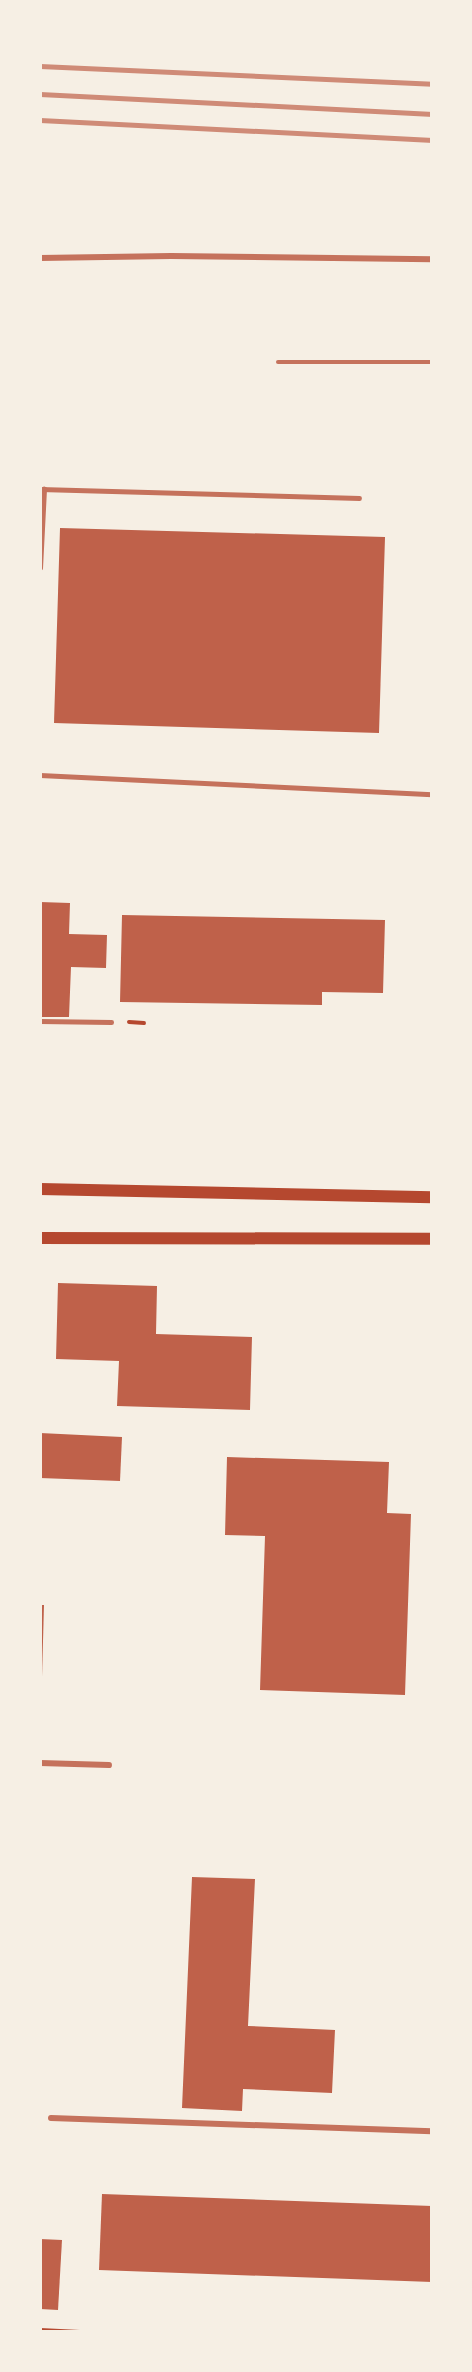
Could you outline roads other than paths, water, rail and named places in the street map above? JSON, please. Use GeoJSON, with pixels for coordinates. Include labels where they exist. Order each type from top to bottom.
{"type":"FeatureCollection","features":[{"type":"Feature","properties":{"kind":"main road"},"geometry":{"type":"LineString","coordinates":[[40,1189],[432,1197]]}},
{"type":"Feature","properties":{"kind":"main road"},"geometry":{"type":"LineString","coordinates":[[40,1238],[432,1239]]}},
{"type":"Feature","properties":{"kind":"street"},"geometry":{"type":"LineString","coordinates":[[40,258],[171,256],[432,259]]}},
{"type":"Feature","properties":{"kind":"street"},"geometry":{"type":"LineString","coordinates":[[40,1763],[109,1765]]}},
{"type":"Feature","properties":{"kind":"street"},"geometry":{"type":"LineString","coordinates":[[51,2118],[432,2132]]}},
{"type":"Feature","properties":{"kind":"lane"},"geometry":{"type":"LineString","coordinates":[[278,362],[432,362]]}},
{"type":"Feature","properties":{"kind":"lane"},"geometry":{"type":"LineString","coordinates":[[40,568],[42,489],[359,498]]}},
{"type":"Feature","properties":{"kind":"lane"},"geometry":{"type":"LineString","coordinates":[[40,775],[432,794]]}},
{"type":"Feature","properties":{"kind":"lane"},"geometry":{"type":"LineString","coordinates":[[40,1021],[111,1022]]}},
{"type":"Feature","properties":{"kind":"railway"},"geometry":{"type":"LineString","coordinates":[[40,66],[432,84]]}},
{"type":"Feature","properties":{"kind":"railway"},"geometry":{"type":"LineString","coordinates":[[40,94],[432,114]]}},
{"type":"Feature","properties":{"kind":"railway"},"geometry":{"type":"LineString","coordinates":[[40,120],[432,140]]}}]}
